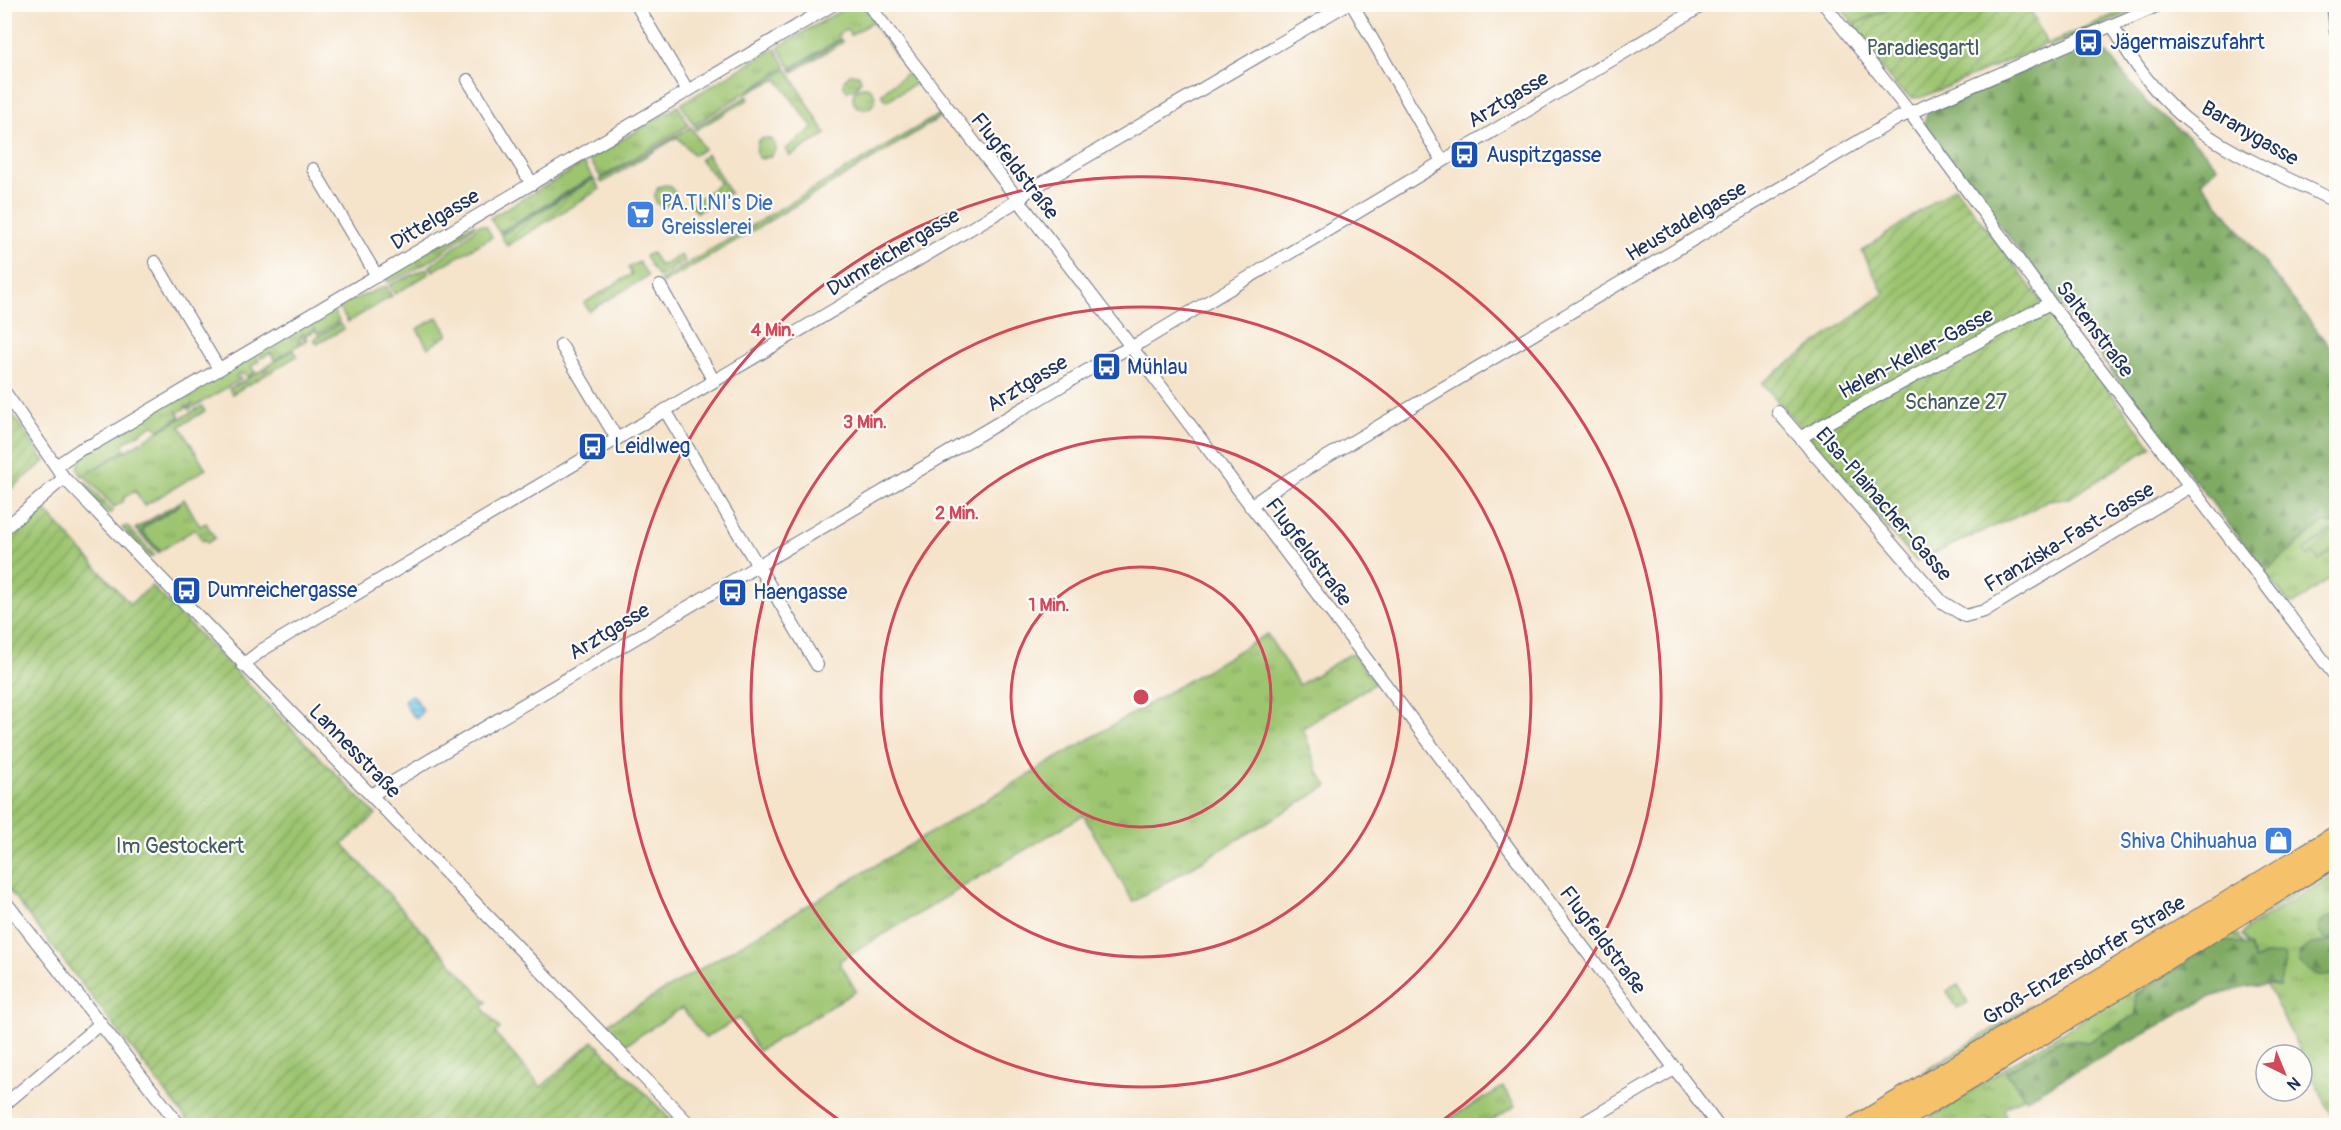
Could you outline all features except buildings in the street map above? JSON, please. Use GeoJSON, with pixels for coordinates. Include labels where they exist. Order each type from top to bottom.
{"type":"FeatureCollection","features":[{"type":"Feature","properties":{"kind":"main road","name":"Groß-Enzersdorfer Straße"},"geometry":{"type":"LineString","coordinates":[[1856,1125],[2337,836]]}},
{"type":"Feature","properties":{"kind":"main road","name":"Groß-Enzersdorfer Straße"},"geometry":{"type":"LineString","coordinates":[[1892,1125],[2337,856]]}},
{"type":"Feature","properties":{"kind":"street"},"geometry":{"type":"LineString","coordinates":[[636,4],[688,91]]}},
{"type":"Feature","properties":{"kind":"street","name":"Dittelgasse"},"geometry":{"type":"LineString","coordinates":[[56,466],[81,449],[95,443],[834,4]]}},
{"type":"Feature","properties":{"kind":"street","name":"Flugfeldstraße"},"geometry":{"type":"LineString","coordinates":[[868,4],[1718,1125]]}},
{"type":"Feature","properties":{"kind":"street","name":"Dumreichergasse"},"geometry":{"type":"LineString","coordinates":[[243,665],[262,650],[1017,201],[1028,191],[1347,4]]}},
{"type":"Feature","properties":{"kind":"street"},"geometry":{"type":"LineString","coordinates":[[1352,4],[1442,161]]}},
{"type":"Feature","properties":{"kind":"street","name":"Arztgasse"},"geometry":{"type":"LineString","coordinates":[[370,795],[1129,346],[1141,342],[1705,4]]}},
{"type":"Feature","properties":{"kind":"street","name":"Saltenstraße"},"geometry":{"type":"LineString","coordinates":[[1824,4],[1910,113],[2050,303],[2337,677]]}},
{"type":"Feature","properties":{"kind":"street","name":"Heustadelgasse"},"geometry":{"type":"LineString","coordinates":[[1250,506],[1288,480],[1910,113],[2162,4]]}},
{"type":"Feature","properties":{"kind":"street"},"geometry":{"type":"LineString","coordinates":[[2333,4],[2337,32]]}},
{"type":"Feature","properties":{"kind":"street","name":"Baranygasse"},"geometry":{"type":"LineString","coordinates":[[2113,26],[2142,74],[2184,118],[2228,148],[2337,201]]}},
{"type":"Feature","properties":{"kind":"street"},"geometry":{"type":"LineString","coordinates":[[468,80],[532,184]]}},
{"type":"Feature","properties":{"kind":"street"},"geometry":{"type":"LineString","coordinates":[[313,170],[377,276]]}},
{"type":"Feature","properties":{"kind":"street"},"geometry":{"type":"LineString","coordinates":[[155,262],[219,369]]}},
{"type":"Feature","properties":{"kind":"street"},"geometry":{"type":"LineString","coordinates":[[660,286],[714,381]]}},
{"type":"Feature","properties":{"kind":"street","name":"Helen-Keller-Gasse"},"geometry":{"type":"LineString","coordinates":[[1801,437],[2050,303]]}},
{"type":"Feature","properties":{"kind":"street"},"geometry":{"type":"LineString","coordinates":[[561,345],[616,439]]}},
{"type":"Feature","properties":{"kind":"street","name":"Lannesstraße"},"geometry":{"type":"LineString","coordinates":[[4,391],[64,478],[243,665],[692,1125]]}},
{"type":"Feature","properties":{"kind":"street"},"geometry":{"type":"LineString","coordinates":[[666,410],[817,665]]}},
{"type":"Feature","properties":{"kind":"street","name":"Elsa-Plainacher-Gasse"},"geometry":{"type":"LineString","coordinates":[[1778,412],[1942,602],[1965,616]]}},
{"type":"Feature","properties":{"kind":"street"},"geometry":{"type":"LineString","coordinates":[[4,529],[64,478]]}},
{"type":"Feature","properties":{"kind":"street","name":"Franziska-Fast-Gasse"},"geometry":{"type":"LineString","coordinates":[[1965,616],[1984,611],[2191,486]]}},
{"type":"Feature","properties":{"kind":"street"},"geometry":{"type":"LineString","coordinates":[[4,900],[180,1125]]}},
{"type":"Feature","properties":{"kind":"street"},"geometry":{"type":"LineString","coordinates":[[4,1105],[101,1023]]}},
{"type":"Feature","properties":{"kind":"street"},"geometry":{"type":"LineString","coordinates":[[1578,1125],[1676,1068]]}},
{"type":"Feature","properties":{"kind":"green space"},"geometry":{"type":"Polygon","coordinates":[[[850,5],[857,5],[867,11],[920,81],[886,101],[881,94],[908,72],[872,22],[851,35],[847,29],[838,34],[840,39],[791,68],[778,47],[850,5]]]}},
{"type":"Feature","properties":{"kind":"green space"},"geometry":{"type":"Polygon","coordinates":[[[1838,5],[1898,5],[1854,24],[1838,5]]]}},
{"type":"Feature","properties":{"kind":"green space","name":"Paradiesgartl"},"geometry":{"type":"Polygon","coordinates":[[[1898,5],[2028,5],[2047,44],[1925,96],[1915,98],[1897,88],[1854,24],[1898,5]]]}},
{"type":"Feature","properties":{"kind":"green space"},"geometry":{"type":"Polygon","coordinates":[[[2136,5],[2148,5],[2049,47],[2047,44],[2136,5]]]}},
{"type":"Feature","properties":{"kind":"green space"},"geometry":{"type":"Polygon","coordinates":[[[841,40],[843,42],[793,72],[791,70],[841,40]]]}},
{"type":"Feature","properties":{"kind":"green space"},"geometry":{"type":"Polygon","coordinates":[[[2087,44],[2107,54],[2147,103],[2201,148],[2218,167],[2201,181],[2336,355],[2336,523],[2323,523],[2265,572],[1923,125],[1927,113],[2087,44]]]}},
{"type":"Feature","properties":{"kind":"green space"},"geometry":{"type":"Polygon","coordinates":[[[775,48],[786,67],[694,125],[681,104],[775,48]]]}},
{"type":"Feature","properties":{"kind":"green space"},"geometry":{"type":"Polygon","coordinates":[[[787,69],[826,134],[790,156],[786,149],[813,128],[777,79],[745,94],[787,69]]]}},
{"type":"Feature","properties":{"kind":"green space"},"geometry":{"type":"Polygon","coordinates":[[[850,74],[859,75],[861,80],[856,88],[847,91],[844,87],[844,80],[850,74]]]}},
{"type":"Feature","properties":{"kind":"green space"},"geometry":{"type":"Polygon","coordinates":[[[864,87],[872,90],[875,98],[872,106],[864,109],[856,106],[853,98],[856,90],[864,87]]]}},
{"type":"Feature","properties":{"kind":"green space"},"geometry":{"type":"Polygon","coordinates":[[[747,96],[749,99],[696,130],[695,127],[747,96]]]}},
{"type":"Feature","properties":{"kind":"green space"},"geometry":{"type":"Polygon","coordinates":[[[678,106],[689,125],[601,178],[589,159],[678,106]]]}},
{"type":"Feature","properties":{"kind":"green space"},"geometry":{"type":"Polygon","coordinates":[[[943,112],[945,114],[875,158],[662,284],[660,280],[943,112]]]}},
{"type":"Feature","properties":{"kind":"green space"},"geometry":{"type":"Polygon","coordinates":[[[691,127],[704,149],[694,155],[677,137],[602,183],[600,180],[691,127]]]}},
{"type":"Feature","properties":{"kind":"green space"},"geometry":{"type":"Polygon","coordinates":[[[764,138],[773,140],[776,148],[772,155],[764,159],[759,158],[756,151],[758,141],[764,138]]]}},
{"type":"Feature","properties":{"kind":"green space"},"geometry":{"type":"Polygon","coordinates":[[[707,154],[730,193],[697,212],[691,205],[720,183],[700,159],[707,154]]]}},
{"type":"Feature","properties":{"kind":"green space"},"geometry":{"type":"Polygon","coordinates":[[[584,163],[592,177],[499,232],[490,218],[584,163]]]}},
{"type":"Feature","properties":{"kind":"green space"},"geometry":{"type":"Polygon","coordinates":[[[594,179],[501,235],[500,233],[594,179]]]}},
{"type":"Feature","properties":{"kind":"green space"},"geometry":{"type":"Polygon","coordinates":[[[594,179],[600,189],[507,246],[501,235],[594,179]]]}},
{"type":"Feature","properties":{"kind":"green space"},"geometry":{"type":"Polygon","coordinates":[[[665,185],[671,187],[675,193],[670,205],[664,207],[657,204],[654,197],[658,187],[665,185]]]}},
{"type":"Feature","properties":{"kind":"green space","name":"Schanze 27"},"geometry":{"type":"Polygon","coordinates":[[[1955,187],[2152,447],[2069,498],[2047,500],[2031,510],[1916,561],[1762,383],[1884,294],[1862,251],[1955,187]]]}},
{"type":"Feature","properties":{"kind":"green space"},"geometry":{"type":"Polygon","coordinates":[[[476,224],[446,250],[424,265],[388,282],[384,276],[467,227],[476,224]]]}},
{"type":"Feature","properties":{"kind":"green space"},"geometry":{"type":"Polygon","coordinates":[[[479,225],[486,226],[492,237],[433,271],[430,266],[479,225]]]}},
{"type":"Feature","properties":{"kind":"green space"},"geometry":{"type":"Polygon","coordinates":[[[652,253],[660,266],[681,255],[685,261],[658,277],[645,256],[652,253]]]}},
{"type":"Feature","properties":{"kind":"green space"},"geometry":{"type":"Polygon","coordinates":[[[639,262],[648,276],[589,311],[584,303],[632,274],[628,268],[639,262]]]}},
{"type":"Feature","properties":{"kind":"green space"},"geometry":{"type":"Polygon","coordinates":[[[428,268],[430,273],[395,294],[389,285],[428,268]]]}},
{"type":"Feature","properties":{"kind":"green space"},"geometry":{"type":"Polygon","coordinates":[[[386,286],[392,296],[348,322],[338,306],[386,286]]]}},
{"type":"Feature","properties":{"kind":"green space"},"geometry":{"type":"Polygon","coordinates":[[[331,307],[339,321],[318,334],[314,328],[314,331],[311,333],[310,331],[307,335],[304,333],[307,340],[305,341],[301,335],[299,341],[303,342],[275,360],[270,353],[261,358],[257,351],[331,307]]]}},
{"type":"Feature","properties":{"kind":"green space"},"geometry":{"type":"Polygon","coordinates":[[[438,317],[448,335],[428,348],[417,329],[438,317]]]}},
{"type":"Feature","properties":{"kind":"green space"},"geometry":{"type":"Polygon","coordinates":[[[340,323],[344,329],[317,344],[314,339],[340,323]]]}},
{"type":"Feature","properties":{"kind":"green space"},"geometry":{"type":"Polygon","coordinates":[[[294,350],[297,356],[269,373],[266,367],[294,350]]]}},
{"type":"Feature","properties":{"kind":"green space"},"geometry":{"type":"Polygon","coordinates":[[[254,352],[259,361],[251,366],[255,372],[247,377],[245,373],[241,375],[239,373],[236,377],[241,379],[189,410],[188,408],[194,403],[187,407],[185,405],[186,408],[178,412],[176,410],[180,417],[158,430],[154,424],[122,444],[125,450],[86,474],[202,406],[205,411],[180,426],[206,469],[144,506],[135,491],[114,507],[84,475],[82,476],[78,469],[81,456],[254,352]]]}},
{"type":"Feature","properties":{"kind":"green space"},"geometry":{"type":"Polygon","coordinates":[[[264,369],[267,374],[232,394],[229,389],[264,369]]]}},
{"type":"Feature","properties":{"kind":"green space"},"geometry":{"type":"Polygon","coordinates":[[[4,402],[45,461],[5,494],[4,494],[4,402]]]}},
{"type":"Feature","properties":{"kind":"green space"},"geometry":{"type":"Polygon","coordinates":[[[85,482],[113,511],[108,514],[81,485],[85,482]]]}},
{"type":"Feature","properties":{"kind":"green space"},"geometry":{"type":"Polygon","coordinates":[[[184,499],[200,526],[206,523],[215,538],[207,543],[195,529],[160,551],[143,533],[144,527],[177,507],[184,499]]]}},
{"type":"Feature","properties":{"kind":"green space"},"geometry":{"type":"Polygon","coordinates":[[[179,502],[177,507],[144,527],[143,533],[160,551],[158,553],[135,529],[179,502]]]}},
{"type":"Feature","properties":{"kind":"green space","name":"Im Gestockert"},"geometry":{"type":"Polygon","coordinates":[[[43,508],[130,604],[152,586],[376,815],[343,844],[487,1002],[482,1007],[500,1029],[495,1033],[541,1087],[593,1041],[676,1125],[191,1125],[5,885],[4,516],[17,531],[43,508]]]}},
{"type":"Feature","properties":{"kind":"green space"},"geometry":{"type":"Polygon","coordinates":[[[2323,523],[2336,523],[2336,574],[2295,604],[2289,603],[2265,572],[2323,523]]]}},
{"type":"Feature","properties":{"kind":"green space"},"geometry":{"type":"Polygon","coordinates":[[[127,526],[154,555],[150,557],[122,528],[127,526]]]}},
{"type":"Feature","properties":{"kind":"green space"},"geometry":{"type":"Polygon","coordinates":[[[2333,530],[2336,535],[2336,548],[2319,561],[2313,553],[2308,557],[2304,551],[2333,530]]]}},
{"type":"Feature","properties":{"kind":"green space"},"geometry":{"type":"Polygon","coordinates":[[[1267,634],[1299,685],[1352,653],[1375,683],[1303,728],[1318,772],[1328,786],[1133,902],[1083,815],[839,961],[856,991],[758,1051],[739,1018],[705,1038],[682,1008],[622,1047],[602,1027],[1267,634]]]}},
{"type":"Feature","properties":{"kind":"green space"},"geometry":{"type":"Polygon","coordinates":[[[2336,864],[2336,870],[2242,927],[2239,923],[2336,864]]]}},
{"type":"Feature","properties":{"kind":"green space"},"geometry":{"type":"Polygon","coordinates":[[[2336,874],[2336,920],[2333,917],[2331,940],[2336,936],[2336,941],[2312,944],[2300,952],[2299,963],[2316,974],[2325,976],[2336,974],[2336,1124],[2314,1080],[2314,1043],[2296,1043],[2267,985],[2271,985],[2266,955],[2255,960],[2242,934],[2247,928],[2336,874]]]}},
{"type":"Feature","properties":{"kind":"green space"},"geometry":{"type":"Polygon","coordinates":[[[2333,917],[2336,920],[2336,936],[2331,940],[2325,939],[2318,931],[2319,924],[2326,918],[2333,917]]]}},
{"type":"Feature","properties":{"kind":"green space"},"geometry":{"type":"Polygon","coordinates":[[[2231,928],[2234,935],[2238,934],[2243,944],[2220,940],[2136,994],[2136,1015],[2088,1042],[2061,1039],[2006,1072],[2024,1096],[2004,1109],[2006,1117],[1993,1124],[1987,1119],[1976,1125],[1917,1126],[2003,1069],[2231,928]]]}},
{"type":"Feature","properties":{"kind":"green space"},"geometry":{"type":"Polygon","coordinates":[[[2148,937],[2150,940],[2042,1005],[2040,1001],[2148,937]]]}},
{"type":"Feature","properties":{"kind":"green space"},"geometry":{"type":"Polygon","coordinates":[[[2220,940],[2249,945],[2255,960],[2266,955],[2285,954],[2279,987],[2271,985],[2246,987],[2210,997],[2026,1099],[2006,1072],[2061,1039],[2088,1042],[2136,1015],[2136,995],[2220,940]]]}},
{"type":"Feature","properties":{"kind":"green space"},"geometry":{"type":"Polygon","coordinates":[[[2336,941],[2336,974],[2326,976],[2316,974],[2299,963],[2300,952],[2312,944],[2336,941]]]}},
{"type":"Feature","properties":{"kind":"green space"},"geometry":{"type":"Polygon","coordinates":[[[1958,985],[1968,1003],[1957,1008],[1947,991],[1958,985]]]}},
{"type":"Feature","properties":{"kind":"green space"},"geometry":{"type":"Polygon","coordinates":[[[2030,1006],[2032,1010],[1926,1073],[1923,1072],[2030,1006]]]}},
{"type":"Feature","properties":{"kind":"green space"},"geometry":{"type":"Polygon","coordinates":[[[1503,1087],[1515,1106],[1484,1125],[1438,1125],[1503,1087]]]}},
{"type":"Feature","properties":{"kind":"water"},"geometry":{"type":"Polygon","coordinates":[[[411,695],[423,710],[417,718],[409,710],[404,700],[411,695]]]}},
{"type":"Feature","properties":{"kind":"place","name":"Jägermaiszufahrt"},"geometry":{"type":"Point","coordinates":[2089,42]}},
{"type":"Feature","properties":{"kind":"place","name":"Auspitzgasse"},"geometry":{"type":"Point","coordinates":[1465,155]}},
{"type":"Feature","properties":{"kind":"place","name":"PA.TI.NI's Die Greisslerei"},"geometry":{"type":"Point","coordinates":[640,215]}},
{"type":"Feature","properties":{"kind":"place","name":"Mühlau"},"geometry":{"type":"Point","coordinates":[1106,367]}},
{"type":"Feature","properties":{"kind":"place","name":"Leidlweg"},"geometry":{"type":"Point","coordinates":[593,446]}},
{"type":"Feature","properties":{"kind":"place","name":"Dumreichergasse"},"geometry":{"type":"Point","coordinates":[186,590]}},
{"type":"Feature","properties":{"kind":"place","name":"Haengasse"},"geometry":{"type":"Point","coordinates":[732,592]}},
{"type":"Feature","properties":{"kind":"place","name":"Shiva Chihuahua"},"geometry":{"type":"Point","coordinates":[2278,841]}}]}
